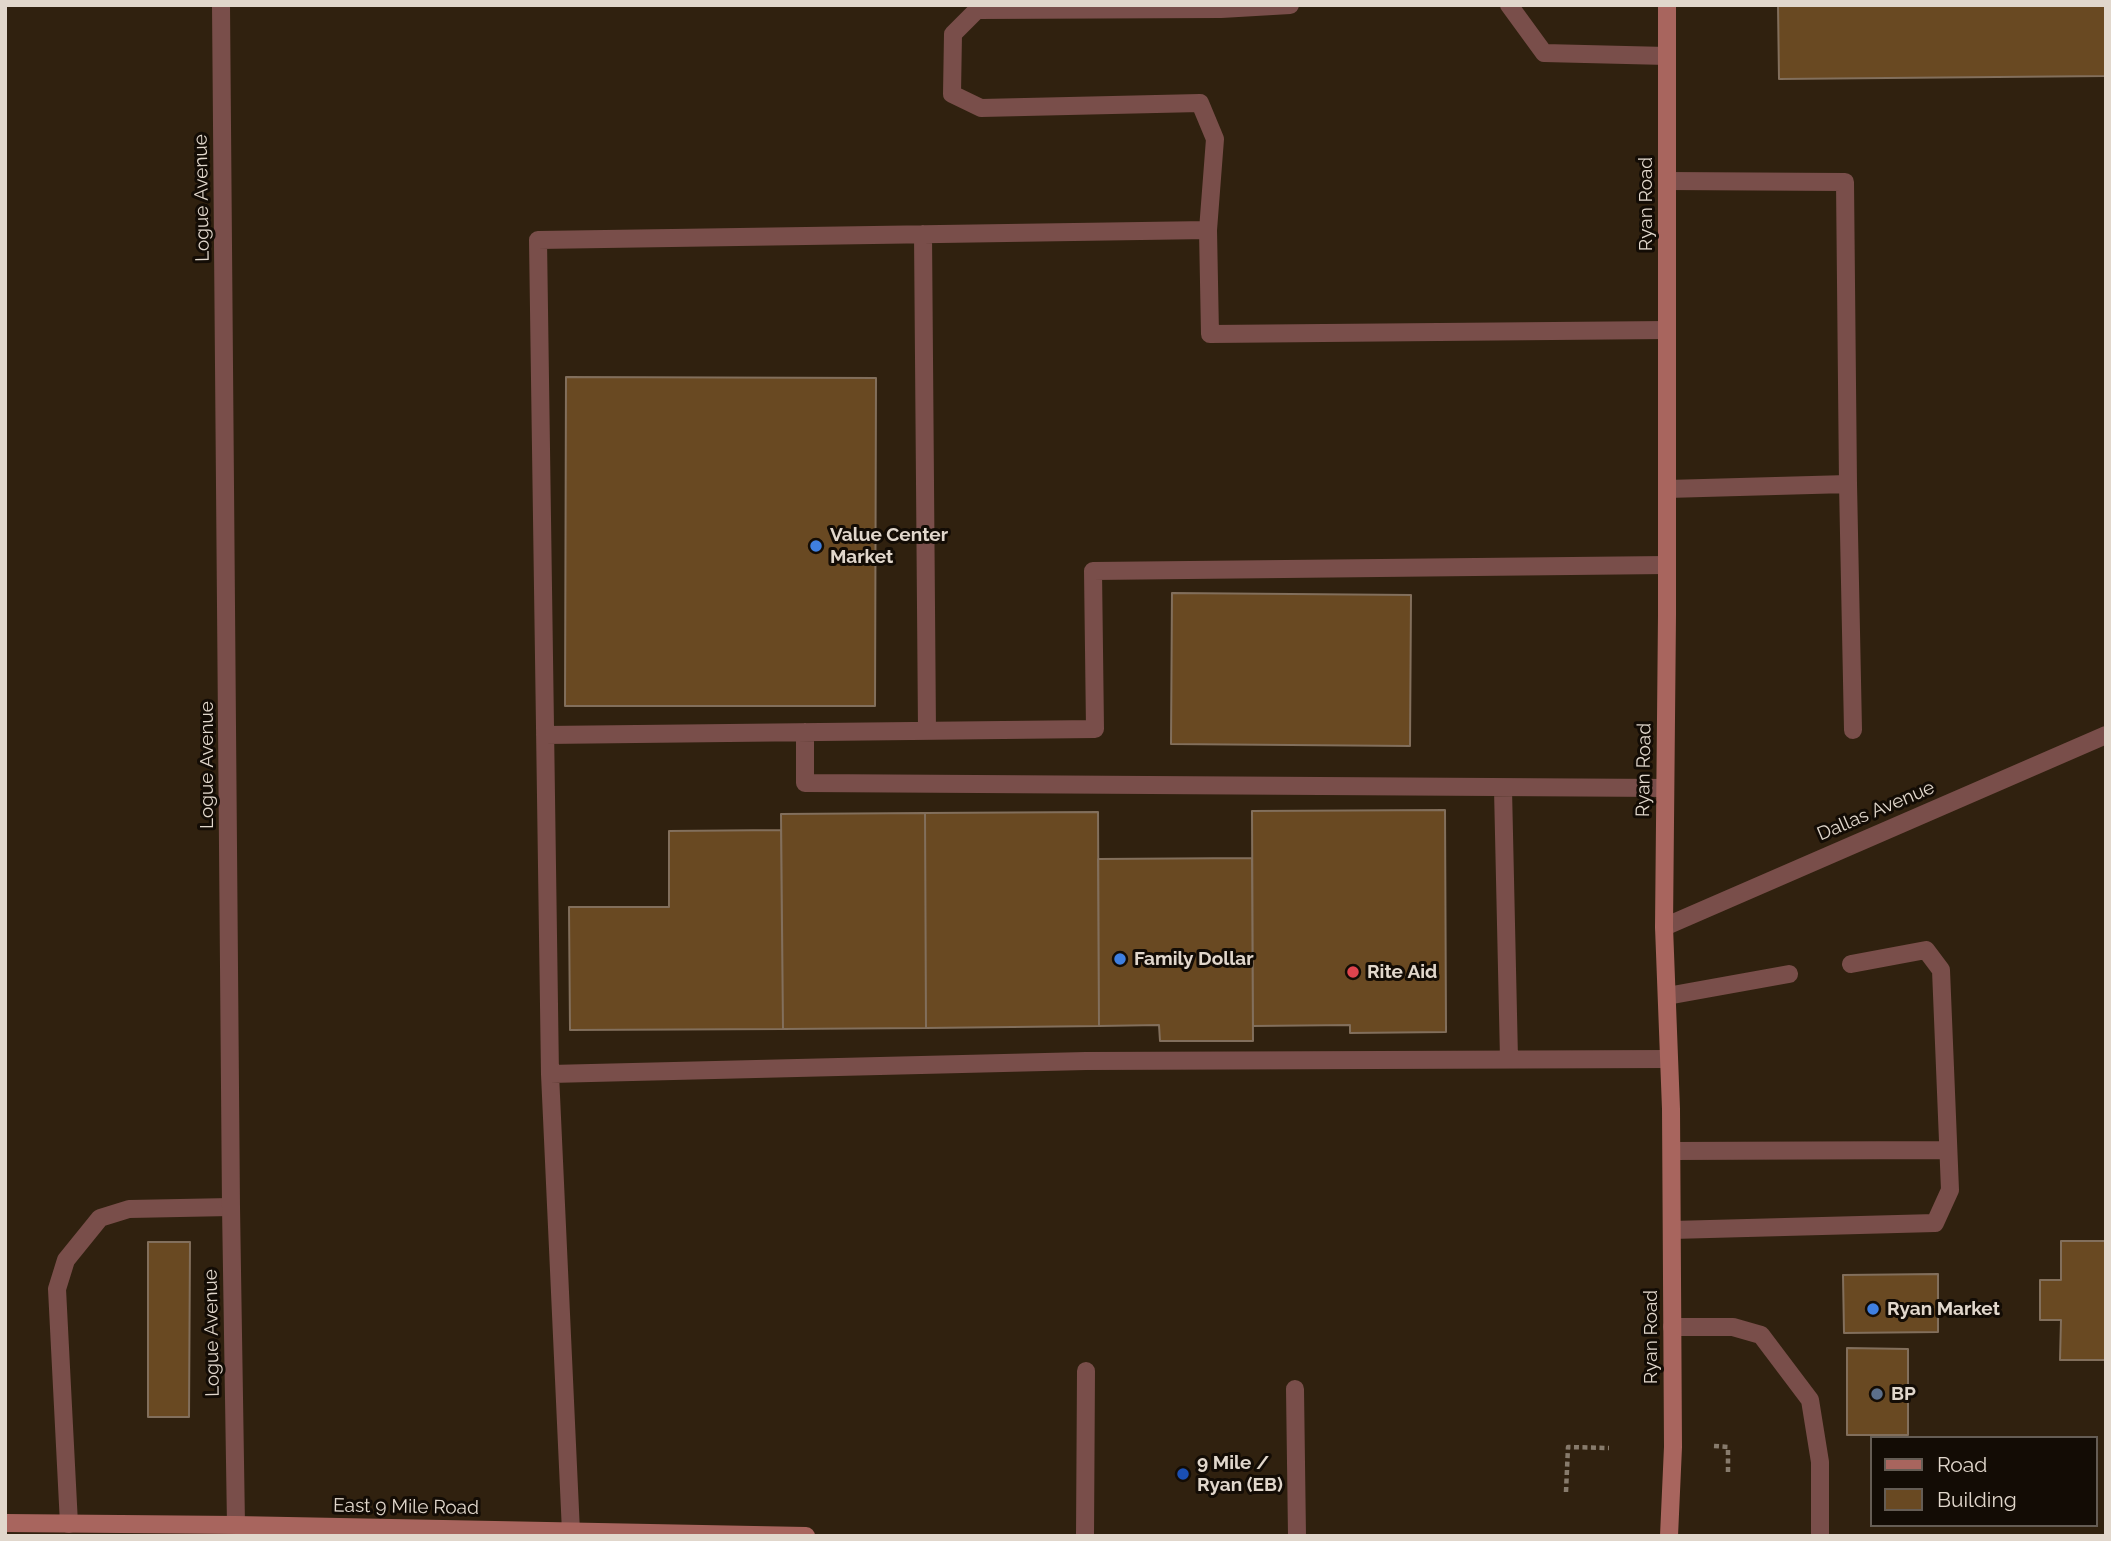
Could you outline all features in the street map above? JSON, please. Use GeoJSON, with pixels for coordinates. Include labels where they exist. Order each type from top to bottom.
{"type":"FeatureCollection","features":[{"type":"Feature","properties":{"kind":"main road","name":"Ryan Road"},"geometry":{"type":"LineString","coordinates":[[1667,5],[1664,927],[1672,1151],[1673,1447],[1669,1536]]}},
{"type":"Feature","properties":{"kind":"main road","name":"East 9 Mile Road"},"geometry":{"type":"LineString","coordinates":[[5,1523],[236,1530],[806,1536]]}},
{"type":"Feature","properties":{"kind":"street","name":"Logue Avenue"},"geometry":{"type":"LineString","coordinates":[[221,5],[236,1530]]}},
{"type":"Feature","properties":{"kind":"street"},"geometry":{"type":"LineString","coordinates":[[1290,5],[1221,9],[977,10],[953,34],[952,94],[981,108],[1200,103],[1215,139],[1208,230],[1210,334],[1667,330]]}},
{"type":"Feature","properties":{"kind":"street"},"geometry":{"type":"LineString","coordinates":[[1509,5],[1544,53],[1667,56]]}},
{"type":"Feature","properties":{"kind":"street"},"geometry":{"type":"LineString","coordinates":[[1667,181],[1845,183],[1853,730]]}},
{"type":"Feature","properties":{"kind":"street"},"geometry":{"type":"LineString","coordinates":[[571,1532],[550,1074],[538,240],[1208,230]]}},
{"type":"Feature","properties":{"kind":"street"},"geometry":{"type":"LineString","coordinates":[[923,234],[927,731]]}},
{"type":"Feature","properties":{"kind":"street"},"geometry":{"type":"LineString","coordinates":[[1667,489],[1848,484]]}},
{"type":"Feature","properties":{"kind":"street"},"geometry":{"type":"LineString","coordinates":[[545,735],[1095,730],[1093,571],[1667,565]]}},
{"type":"Feature","properties":{"kind":"street"},"geometry":{"type":"LineString","coordinates":[[805,732],[805,783],[1665,788]]}},
{"type":"Feature","properties":{"kind":"street","name":"Dallas Avenue"},"geometry":{"type":"LineString","coordinates":[[1664,927],[2106,735]]}},
{"type":"Feature","properties":{"kind":"street"},"geometry":{"type":"LineString","coordinates":[[1503,789],[1509,1059]]}},
{"type":"Feature","properties":{"kind":"street"},"geometry":{"type":"LineString","coordinates":[[1672,1230],[1935,1223],[1950,1190],[1941,971],[1926,950],[1851,964]]}},
{"type":"Feature","properties":{"kind":"street"},"geometry":{"type":"LineString","coordinates":[[1667,996],[1789,974]]}},
{"type":"Feature","properties":{"kind":"street"},"geometry":{"type":"LineString","coordinates":[[550,1074],[1073,1061],[1670,1059]]}},
{"type":"Feature","properties":{"kind":"street"},"geometry":{"type":"LineString","coordinates":[[1672,1151],[1948,1150]]}},
{"type":"Feature","properties":{"kind":"street"},"geometry":{"type":"LineString","coordinates":[[69,1524],[57,1289],[66,1260],[100,1218],[129,1209],[231,1207]]}},
{"type":"Feature","properties":{"kind":"street"},"geometry":{"type":"LineString","coordinates":[[1672,1326],[1733,1327],[1761,1335],[1810,1400],[1820,1462],[1819,1536]]}},
{"type":"Feature","properties":{"kind":"street"},"geometry":{"type":"LineString","coordinates":[[1085,1536],[1086,1371]]}},
{"type":"Feature","properties":{"kind":"street"},"geometry":{"type":"LineString","coordinates":[[1294,1389],[1297,1536]]}},
{"type":"Feature","properties":{"kind":"path"},"geometry":{"type":"LineString","coordinates":[[1566,1492],[1568,1447],[1609,1448]]}},
{"type":"Feature","properties":{"kind":"path"},"geometry":{"type":"LineString","coordinates":[[1714,1447],[1728,1447],[1728,1474]]}},
{"type":"Feature","properties":{"kind":"building"},"geometry":{"type":"Polygon","coordinates":[[[1778,5],[2106,5],[2106,76],[1779,79],[1778,5]]]}},
{"type":"Feature","properties":{"kind":"building"},"geometry":{"type":"Polygon","coordinates":[[[566,377],[876,378],[875,706],[565,706],[566,377]]]}},
{"type":"Feature","properties":{"kind":"building"},"geometry":{"type":"Polygon","coordinates":[[[1172,593],[1411,595],[1410,746],[1171,744],[1172,593]]]}},
{"type":"Feature","properties":{"kind":"building"},"geometry":{"type":"Polygon","coordinates":[[[1445,810],[1446,1032],[1350,1033],[1350,1025],[1253,1026],[1252,811],[1445,810]]]}},
{"type":"Feature","properties":{"kind":"building"},"geometry":{"type":"Polygon","coordinates":[[[1098,812],[1099,1026],[926,1028],[925,813],[1098,812]]]}},
{"type":"Feature","properties":{"kind":"building"},"geometry":{"type":"Polygon","coordinates":[[[925,813],[926,1028],[783,1029],[781,814],[925,813]]]}},
{"type":"Feature","properties":{"kind":"building"},"geometry":{"type":"Polygon","coordinates":[[[781,830],[783,1029],[570,1030],[569,907],[669,907],[669,831],[781,830]]]}},
{"type":"Feature","properties":{"kind":"building"},"geometry":{"type":"Polygon","coordinates":[[[1252,858],[1253,1041],[1160,1041],[1159,1025],[1099,1026],[1098,859],[1252,858]]]}},
{"type":"Feature","properties":{"kind":"building"},"geometry":{"type":"Polygon","coordinates":[[[2061,1241],[2106,1241],[2106,1360],[2060,1360],[2061,1320],[2040,1320],[2040,1280],[2061,1280],[2061,1241]]]}},
{"type":"Feature","properties":{"kind":"building"},"geometry":{"type":"Polygon","coordinates":[[[148,1242],[190,1242],[189,1417],[148,1417],[148,1242]]]}},
{"type":"Feature","properties":{"kind":"building"},"geometry":{"type":"Polygon","coordinates":[[[1938,1274],[1938,1332],[1844,1333],[1843,1275],[1938,1274]]]}},
{"type":"Feature","properties":{"kind":"building"},"geometry":{"type":"Polygon","coordinates":[[[1847,1348],[1908,1349],[1908,1435],[1847,1435],[1847,1348]]]}},
{"type":"Feature","properties":{"kind":"place","name":"Value Center Market"},"geometry":{"type":"Point","coordinates":[816,546]}},
{"type":"Feature","properties":{"kind":"place","name":"Family Dollar"},"geometry":{"type":"Point","coordinates":[1120,959]}},
{"type":"Feature","properties":{"kind":"place","name":"Rite Aid"},"geometry":{"type":"Point","coordinates":[1353,972]}},
{"type":"Feature","properties":{"kind":"place","name":"Ryan Market"},"geometry":{"type":"Point","coordinates":[1873,1309]}},
{"type":"Feature","properties":{"kind":"place","name":"BP"},"geometry":{"type":"Point","coordinates":[1877,1394]}},
{"type":"Feature","properties":{"kind":"place","name":"9 Mile / Ryan (EB)"},"geometry":{"type":"Point","coordinates":[1183,1474]}}]}
